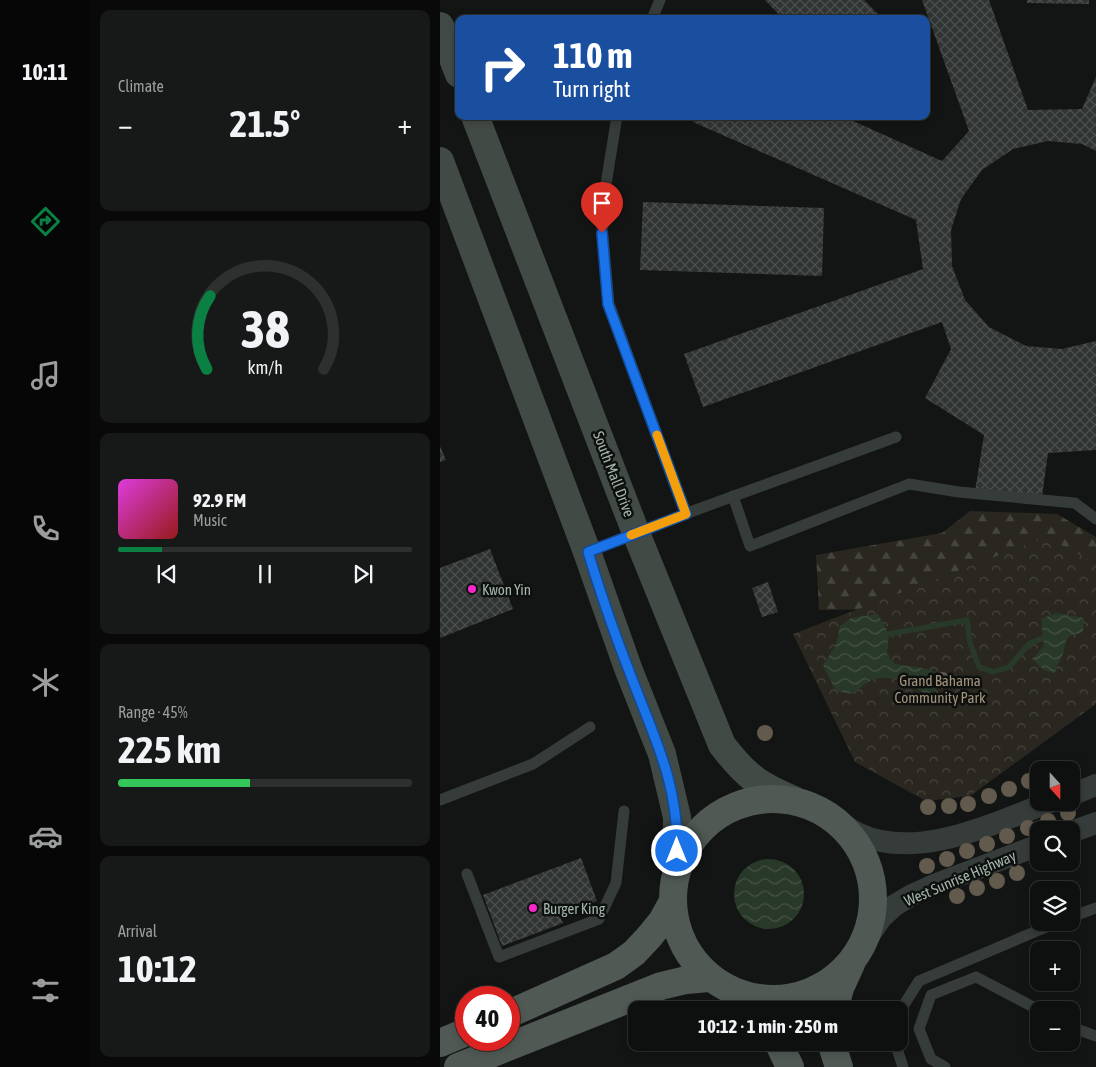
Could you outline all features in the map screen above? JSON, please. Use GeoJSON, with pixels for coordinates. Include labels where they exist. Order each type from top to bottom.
{"type":"FeatureCollection","features":[{"type":"Feature","properties":{"kind":"main road"},"geometry":{"type":"LineString","coordinates":[[520,1009],[616,966],[634,954],[662,921],[672,903],[677,868],[689,842],[724,811],[762,799],[794,800],[826,813],[851,834],[872,877],[874,912],[866,940],[851,964],[836,1001]]}},
{"type":"Feature","properties":{"kind":"main road"},"geometry":{"type":"LineString","coordinates":[[672,903],[682,944],[709,978],[743,1001]]}},
{"type":"Feature","properties":{"kind":"main road"},"geometry":{"type":"LineString","coordinates":[[763,1001],[782,1000],[813,992],[851,964]]}},
{"type":"Feature","properties":{"kind":"main road"},"geometry":{"type":"LineString","coordinates":[[458,1067],[660,986],[686,980],[709,978]]}},
{"type":"Feature","properties":{"kind":"main road"},"geometry":{"type":"LineString","coordinates":[[440,1043],[455,1037]]}},
{"type":"Feature","properties":{"kind":"main road"},"geometry":{"type":"LineString","coordinates":[[782,1051],[790,1067]]}},
{"type":"Feature","properties":{"kind":"main road"},"geometry":{"type":"LineString","coordinates":[[834,1051],[839,1067]]}},
{"type":"Feature","properties":{"kind":"street"},"geometry":{"type":"LineString","coordinates":[[440,26],[455,64]]}},
{"type":"Feature","properties":{"kind":"street","name":"South Mall Drive"},"geometry":{"type":"LineString","coordinates":[[477,120],[636,533],[722,745],[740,768],[751,778],[765,787],[794,800]]}},
{"type":"Feature","properties":{"kind":"street"},"geometry":{"type":"LineString","coordinates":[[440,161],[588,552],[628,668],[662,754],[677,817],[677,868]]}},
{"type":"Feature","properties":{"kind":"street"},"geometry":{"type":"LineString","coordinates":[[1080,791],[1096,785]]}},
{"type":"Feature","properties":{"kind":"street"},"geometry":{"type":"LineString","coordinates":[[826,813],[859,834],[889,841],[909,843],[948,839],[1030,809]]}},
{"type":"Feature","properties":{"kind":"street"},"geometry":{"type":"LineString","coordinates":[[1080,829],[1096,823]]}},
{"type":"Feature","properties":{"kind":"street","name":"West Sunrise Highway"},"geometry":{"type":"LineString","coordinates":[[866,940],[881,918],[895,905],[912,895],[1030,848]]}},
{"type":"Feature","properties":{"kind":"lane"},"geometry":{"type":"LineString","coordinates":[[654,15],[660,0]]}},
{"type":"Feature","properties":{"kind":"lane"},"geometry":{"type":"LineString","coordinates":[[616,120],[601,215],[608,304],[686,514]]}},
{"type":"Feature","properties":{"kind":"lane"},"geometry":{"type":"LineString","coordinates":[[588,552],[732,496],[896,437]]}},
{"type":"Feature","properties":{"kind":"lane"},"geometry":{"type":"LineString","coordinates":[[732,496],[750,546],[909,484],[959,492],[1075,503],[1096,519]]}},
{"type":"Feature","properties":{"kind":"lane"},"geometry":{"type":"LineString","coordinates":[[440,800],[533,764],[590,727]]}},
{"type":"Feature","properties":{"kind":"lane"},"geometry":{"type":"LineString","coordinates":[[468,874],[499,957],[599,919],[616,883],[624,811]]}},
{"type":"Feature","properties":{"kind":"lane"},"geometry":{"type":"LineString","coordinates":[[1080,914],[1096,908]]}},
{"type":"Feature","properties":{"kind":"lane"},"geometry":{"type":"LineString","coordinates":[[903,1067],[898,1052],[900,1011],[919,980],[1036,931]]}},
{"type":"Feature","properties":{"kind":"lane"},"geometry":{"type":"LineString","coordinates":[[945,1067],[931,1059],[919,1029],[931,995],[976,977],[1030,1005]]}},
{"type":"Feature","properties":{"kind":"lane"},"geometry":{"type":"LineString","coordinates":[[1080,1030],[1096,1036]]}},
{"type":"Feature","properties":{"kind":"green space"},"geometry":{"type":"Polygon","coordinates":[[[970,511],[1057,514],[1096,537],[1096,603],[819,610],[816,555],[942,533],[970,511]]]}},
{"type":"Feature","properties":{"kind":"green space","name":"Grand Bahama Community Park"},"geometry":{"type":"Polygon","coordinates":[[[1046,537],[1096,563],[1096,704],[970,796],[926,801],[855,762],[793,634],[1046,537]]]}},
{"type":"Feature","properties":{"kind":"water"},"geometry":{"type":"Polygon","coordinates":[[[1056,613],[1084,618],[1083,632],[1067,637],[1063,654],[1054,673],[1044,670],[1032,659],[1044,646],[1041,619],[1056,613]]]}},
{"type":"Feature","properties":{"kind":"water"},"geometry":{"type":"Polygon","coordinates":[[[878,614],[889,634],[887,654],[895,664],[928,669],[938,674],[937,688],[929,695],[892,678],[876,679],[868,682],[852,694],[836,691],[823,665],[836,645],[840,626],[851,618],[878,614]]]}},
{"type":"Feature","properties":{"kind":"water"},"geometry":{"type":"Polygon","coordinates":[[[769,859],[782,862],[794,869],[801,881],[804,894],[801,907],[794,919],[782,926],[769,929],[756,926],[744,919],[737,907],[734,894],[737,881],[744,869],[756,862],[769,859]]]}},
{"type":"Feature","properties":{"kind":"building"},"geometry":{"type":"Polygon","coordinates":[[[765,0],[864,0],[879,15],[779,15],[765,0]]]}},
{"type":"Feature","properties":{"kind":"building"},"geometry":{"type":"Polygon","coordinates":[[[922,0],[989,0],[1028,110],[1082,109],[1096,77],[1096,151],[1082,144],[1048,141],[1013,149],[982,170],[961,199],[951,230],[952,266],[965,300],[989,327],[1026,346],[1062,349],[1096,341],[1096,450],[1048,453],[1042,497],[975,491],[984,435],[925,398],[951,349],[942,322],[703,407],[684,354],[923,269],[916,220],[693,122],[694,120],[851,120],[942,161],[969,131],[930,22],[930,15],[927,15],[922,0]]]}},
{"type":"Feature","properties":{"kind":"building"},"geometry":{"type":"Polygon","coordinates":[[[1027,0],[1089,0],[1089,4],[1027,3],[1027,0]]]}},
{"type":"Feature","properties":{"kind":"building"},"geometry":{"type":"Polygon","coordinates":[[[643,202],[824,208],[822,276],[640,270],[643,202]]]}},
{"type":"Feature","properties":{"kind":"building"},"geometry":{"type":"Polygon","coordinates":[[[440,446],[446,460],[440,462],[440,446]]]}},
{"type":"Feature","properties":{"kind":"building","name":"Kwon Yin"},"geometry":{"type":"Polygon","coordinates":[[[490,549],[513,609],[440,638],[440,568],[490,549]]]}},
{"type":"Feature","properties":{"kind":"building"},"geometry":{"type":"Polygon","coordinates":[[[768,582],[778,612],[762,617],[752,588],[768,582]]]}},
{"type":"Feature","properties":{"kind":"building","name":"Burger King"},"geometry":{"type":"Polygon","coordinates":[[[581,858],[597,901],[559,915],[563,923],[502,946],[483,895],[581,858]]]}},
{"type":"Feature","properties":{"kind":"waterway"},"geometry":{"type":"LineString","coordinates":[[889,634],[967,620],[970,643],[979,667],[993,672],[1009,667],[1029,644],[1043,638]]}},
{"type":"Feature","properties":{"kind":"slow traffic"},"geometry":{"type":"LineString","coordinates":[[631,535],[686,514],[657,435]]}},
{"type":"Feature","properties":{"kind":"place","name":"Kwon Yin"},"geometry":{"type":"Point","coordinates":[472,589]}},
{"type":"Feature","properties":{"kind":"place","name":"Burger King"},"geometry":{"type":"Point","coordinates":[533,908]}},
{"type":"Feature","properties":{"kind":"route"},"geometry":{"type":"LineString","coordinates":[[602,233],[608,304],[686,514],[588,552],[628,668],[668,773],[677,817],[677,851]]}}]}
